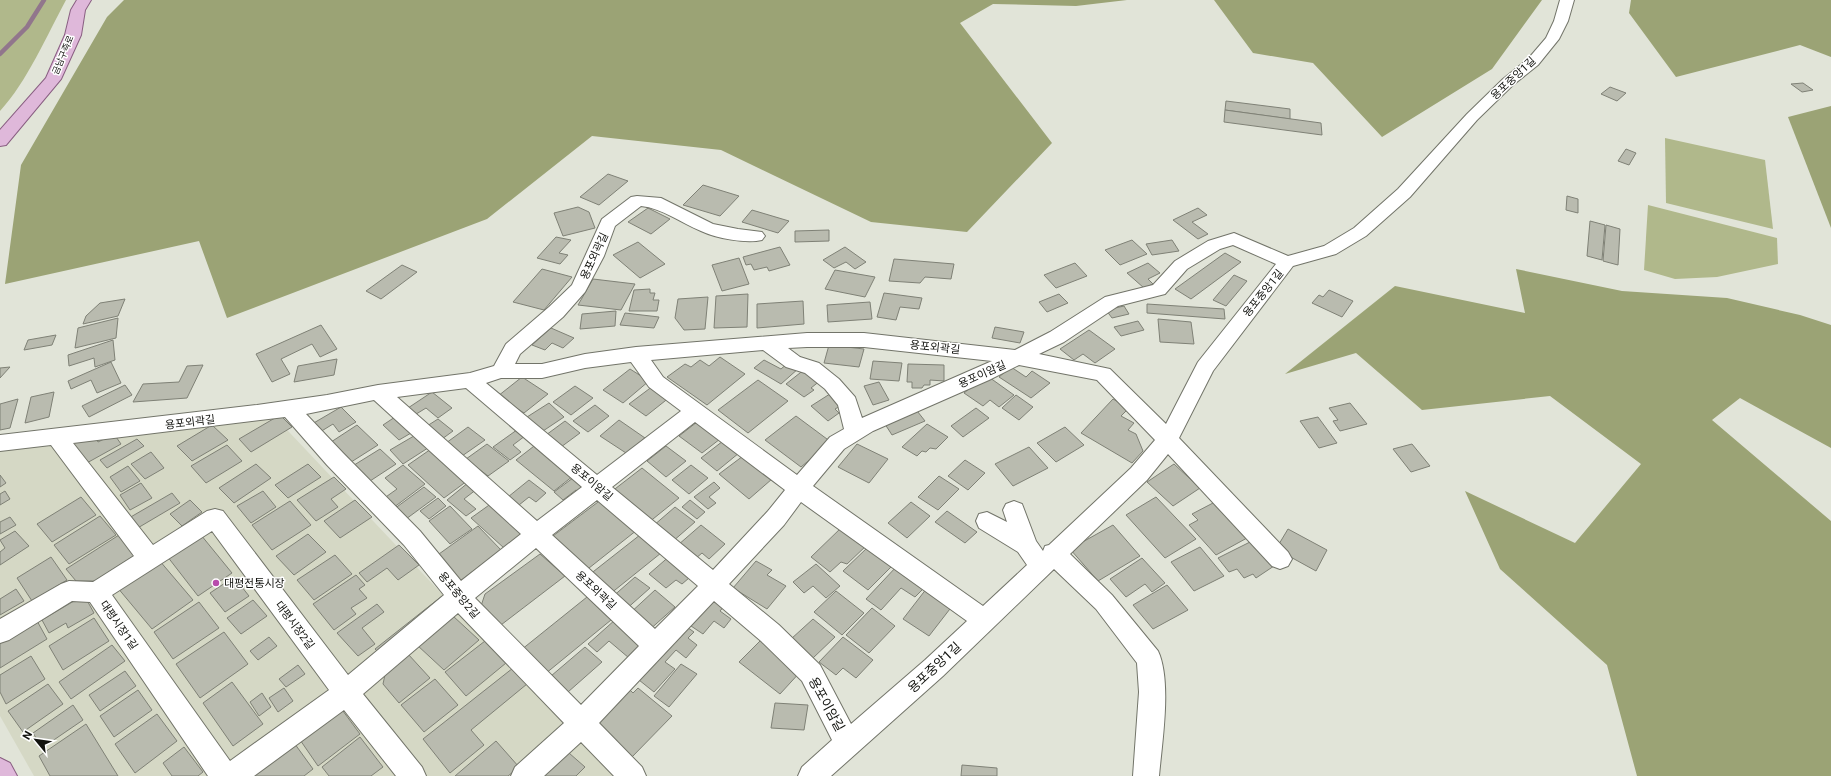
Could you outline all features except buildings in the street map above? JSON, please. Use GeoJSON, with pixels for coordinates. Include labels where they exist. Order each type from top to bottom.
{"type":"FeatureCollection","features":[{"type":"Feature","properties":{"kind":"main road","name":"금남구즉로"},"geometry":{"type":"LineString","coordinates":[[0,141],[53,79],[72,35],[78,10],[84,0]]}},
{"type":"Feature","properties":{"kind":"street","name":"용포중앙1길"},"geometry":{"type":"LineString","coordinates":[[811,776],[934,668],[1046,560],[1072,538],[1139,474],[1168,440],[1205,367],[1288,262],[1330,250],[1360,232],[1404,193],[1472,117],[1508,82],[1532,62],[1552,39],[1561,21],[1567,0]]}},
{"type":"Feature","properties":{"kind":"street","name":"용포외곽길"},"geometry":{"type":"LineString","coordinates":[[501,370],[513,349],[556,312],[579,288],[595,256],[608,223],[637,201],[654,202],[708,228],[756,236]]}},
{"type":"Feature","properties":{"kind":"street","name":"용포이암길"},"geometry":{"type":"LineString","coordinates":[[524,776],[576,729],[714,585],[776,518],[800,489],[808,476],[837,443],[896,411],[982,375],[1058,337],[1112,301],[1159,290],[1181,265],[1214,245],[1234,239],[1288,262]]}},
{"type":"Feature","properties":{"kind":"street","name":"용포외곽길"},"geometry":{"type":"LineString","coordinates":[[0,443],[290,409],[378,392],[470,380],[501,370],[542,371],[585,361],[636,354],[807,340],[864,340],[1017,357],[1103,374],[1168,440]]}},
{"type":"Feature","properties":{"kind":"street"},"geometry":{"type":"LineString","coordinates":[[766,343],[793,362],[812,368],[832,384],[848,402],[855,432]]}},
{"type":"Feature","properties":{"kind":"street"},"geometry":{"type":"LineString","coordinates":[[636,354],[656,382],[800,489],[984,620]]}},
{"type":"Feature","properties":{"kind":"street","name":"용포이암길"},"geometry":{"type":"LineString","coordinates":[[470,380],[599,487],[770,633],[811,673],[848,744]]}},
{"type":"Feature","properties":{"kind":"street","name":"용포외곽길"},"geometry":{"type":"LineString","coordinates":[[378,392],[537,535],[656,646]]}},
{"type":"Feature","properties":{"kind":"street","name":"용포중앙2길"},"geometry":{"type":"LineString","coordinates":[[290,409],[335,459],[412,538],[473,613],[576,729],[633,776]]}},
{"type":"Feature","properties":{"kind":"street"},"geometry":{"type":"LineString","coordinates":[[232,776],[346,692],[459,596],[695,410]]}},
{"type":"Feature","properties":{"kind":"street"},"geometry":{"type":"LineString","coordinates":[[57,437],[150,559]]}},
{"type":"Feature","properties":{"kind":"street"},"geometry":{"type":"LineString","coordinates":[[1168,440],[1280,559]]}},
{"type":"Feature","properties":{"kind":"street"},"geometry":{"type":"LineString","coordinates":[[1014,510],[1026,546]]}},
{"type":"Feature","properties":{"kind":"street","name":"대평시장1길"},"geometry":{"type":"LineString","coordinates":[[215,518],[96,592],[224,776]]}},
{"type":"Feature","properties":{"kind":"street","name":"대평시장2길"},"geometry":{"type":"LineString","coordinates":[[215,518],[346,692],[413,776]]}},
{"type":"Feature","properties":{"kind":"street"},"geometry":{"type":"LineString","coordinates":[[987,521],[1026,546],[1104,602],[1149,659],[1152,692],[1146,776]]}},
{"type":"Feature","properties":{"kind":"street"},"geometry":{"type":"LineString","coordinates":[[0,632],[69,591],[96,592]]}},
{"type":"Feature","properties":{"kind":"shaded area","name":"대평전통시장"},"geometry":{"type":"Polygon","coordinates":[[[273,415],[614,776],[34,776],[0,716],[0,451],[273,415]]]}},
{"type":"Feature","properties":{"kind":"green space"},"geometry":{"type":"Polygon","coordinates":[[[0,0],[66,0],[28,72],[0,111],[0,0]]]}},
{"type":"Feature","properties":{"kind":"green space"},"geometry":{"type":"Polygon","coordinates":[[[124,0],[1127,0],[1076,6],[993,4],[960,23],[1052,143],[967,232],[871,222],[721,150],[592,136],[487,219],[227,318],[199,241],[5,284],[21,165],[107,17],[124,0]]]}},
{"type":"Feature","properties":{"kind":"green space"},"geometry":{"type":"Polygon","coordinates":[[[1214,0],[1542,0],[1492,69],[1382,137],[1313,63],[1253,53],[1214,0]]]}},
{"type":"Feature","properties":{"kind":"green space"},"geometry":{"type":"Polygon","coordinates":[[[1631,0],[1831,0],[1831,57],[1800,45],[1676,77],[1629,13],[1631,0]]]}},
{"type":"Feature","properties":{"kind":"green space"},"geometry":{"type":"Polygon","coordinates":[[[1831,106],[1831,228],[1788,117],[1831,106]]]}},
{"type":"Feature","properties":{"kind":"green space"},"geometry":{"type":"Polygon","coordinates":[[[1665,138],[1765,160],[1773,229],[1666,203],[1665,138]]]}},
{"type":"Feature","properties":{"kind":"green space"},"geometry":{"type":"Polygon","coordinates":[[[1648,205],[1777,238],[1778,264],[1717,277],[1675,279],[1644,270],[1648,205]]]}},
{"type":"Feature","properties":{"kind":"green space"},"geometry":{"type":"Polygon","coordinates":[[[1516,269],[1622,291],[1727,298],[1800,315],[1831,325],[1831,448],[1740,398],[1712,420],[1831,521],[1831,776],[1637,776],[1607,665],[1500,569],[1465,491],[1575,543],[1641,464],[1550,396],[1422,410],[1356,353],[1285,374],[1395,286],[1525,313],[1516,269]]]}},
{"type":"Feature","properties":{"kind":"waterway"},"geometry":{"type":"LineString","coordinates":[[0,54],[27,27],[44,0]]}},
{"type":"Feature","properties":{"kind":"place","name":"대평전통시장"},"geometry":{"type":"Point","coordinates":[216,583]}}]}
